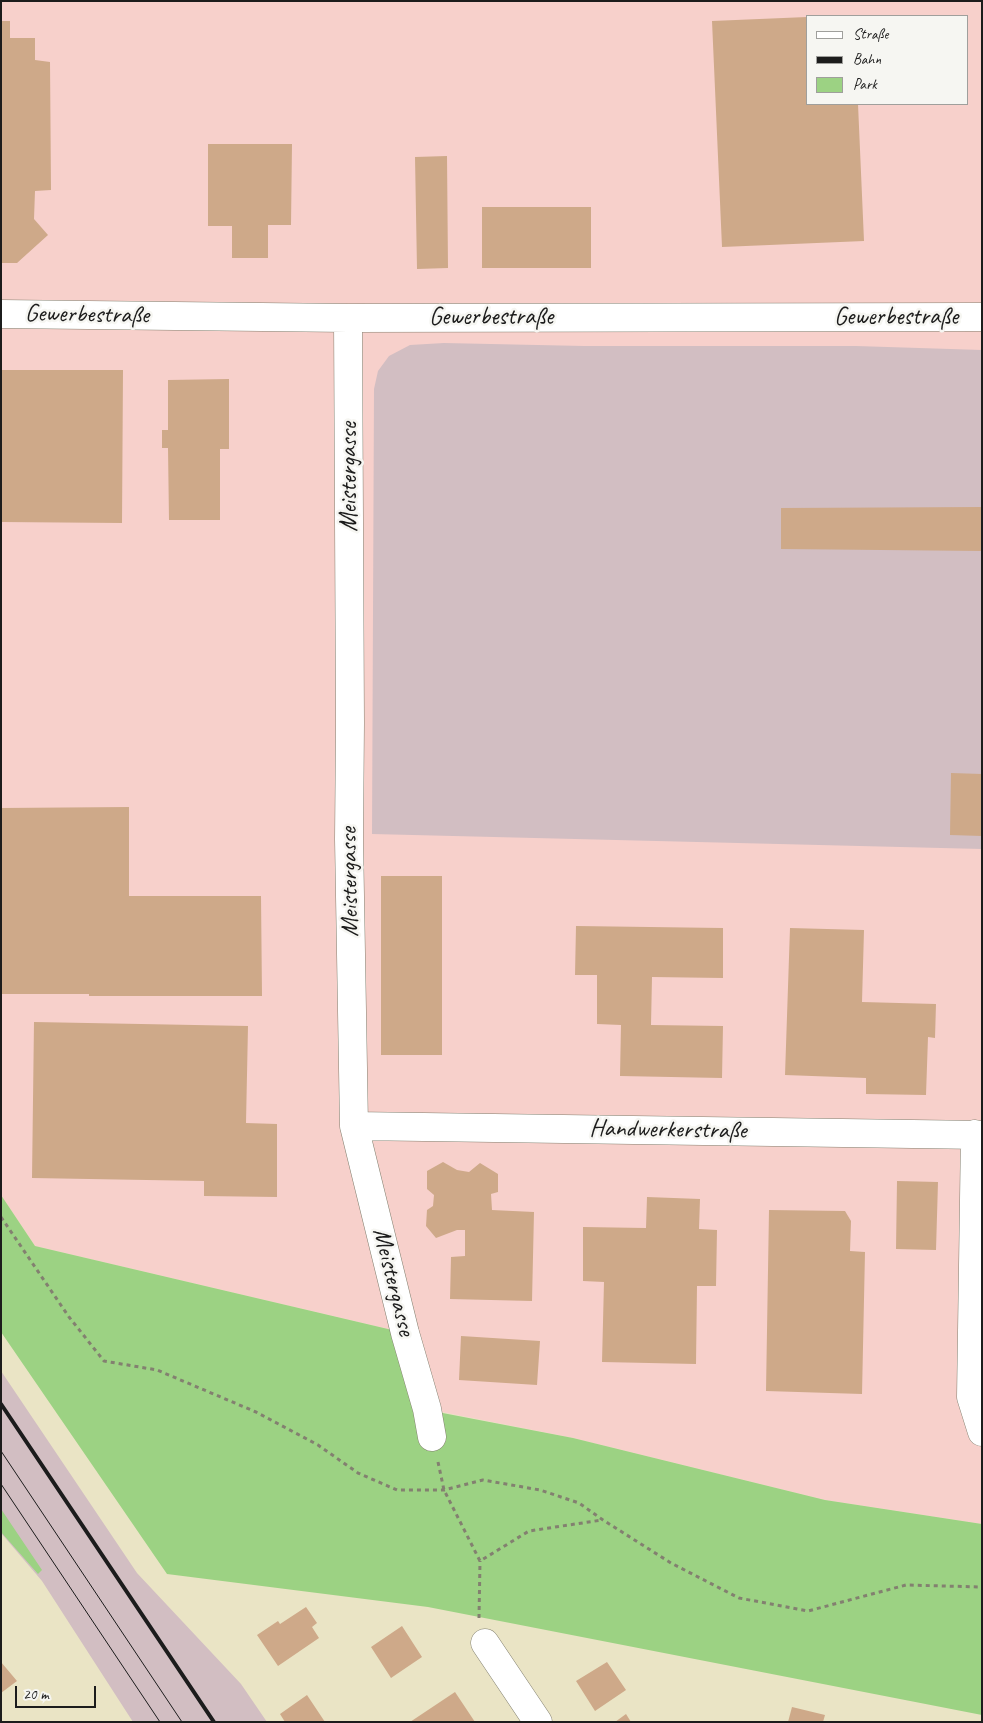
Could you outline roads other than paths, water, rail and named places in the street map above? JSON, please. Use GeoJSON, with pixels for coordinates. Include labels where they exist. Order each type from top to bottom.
{"type":"FeatureCollection","features":[{"type":"Feature","properties":{"kind":"street","name":"Gewerbestraße"},"geometry":{"type":"LineString","coordinates":[[1,314],[348,318],[982,317]]}},
{"type":"Feature","properties":{"kind":"street","name":"Meistergasse"},"geometry":{"type":"LineString","coordinates":[[348,318],[349,839],[354,1126],[405,1333],[427,1410],[432,1437]]}},
{"type":"Feature","properties":{"kind":"street","name":"Handwerkerstraße"},"geometry":{"type":"LineString","coordinates":[[354,1126],[978,1135]]}},
{"type":"Feature","properties":{"kind":"street"},"geometry":{"type":"LineString","coordinates":[[978,1135],[971,1397],[982,1432]]}},
{"type":"Feature","properties":{"kind":"street"},"geometry":{"type":"LineString","coordinates":[[484,1643],[538,1722]]}},
{"type":"Feature","properties":{"kind":"tram line"},"geometry":{"type":"LineString","coordinates":[[1,1451],[182,1722]]}},
{"type":"Feature","properties":{"kind":"tram line"},"geometry":{"type":"LineString","coordinates":[[1,1484],[160,1722]]}},
{"type":"Feature","properties":{"kind":"railway"},"geometry":{"type":"LineString","coordinates":[[1,1404],[214,1722]]}}]}
